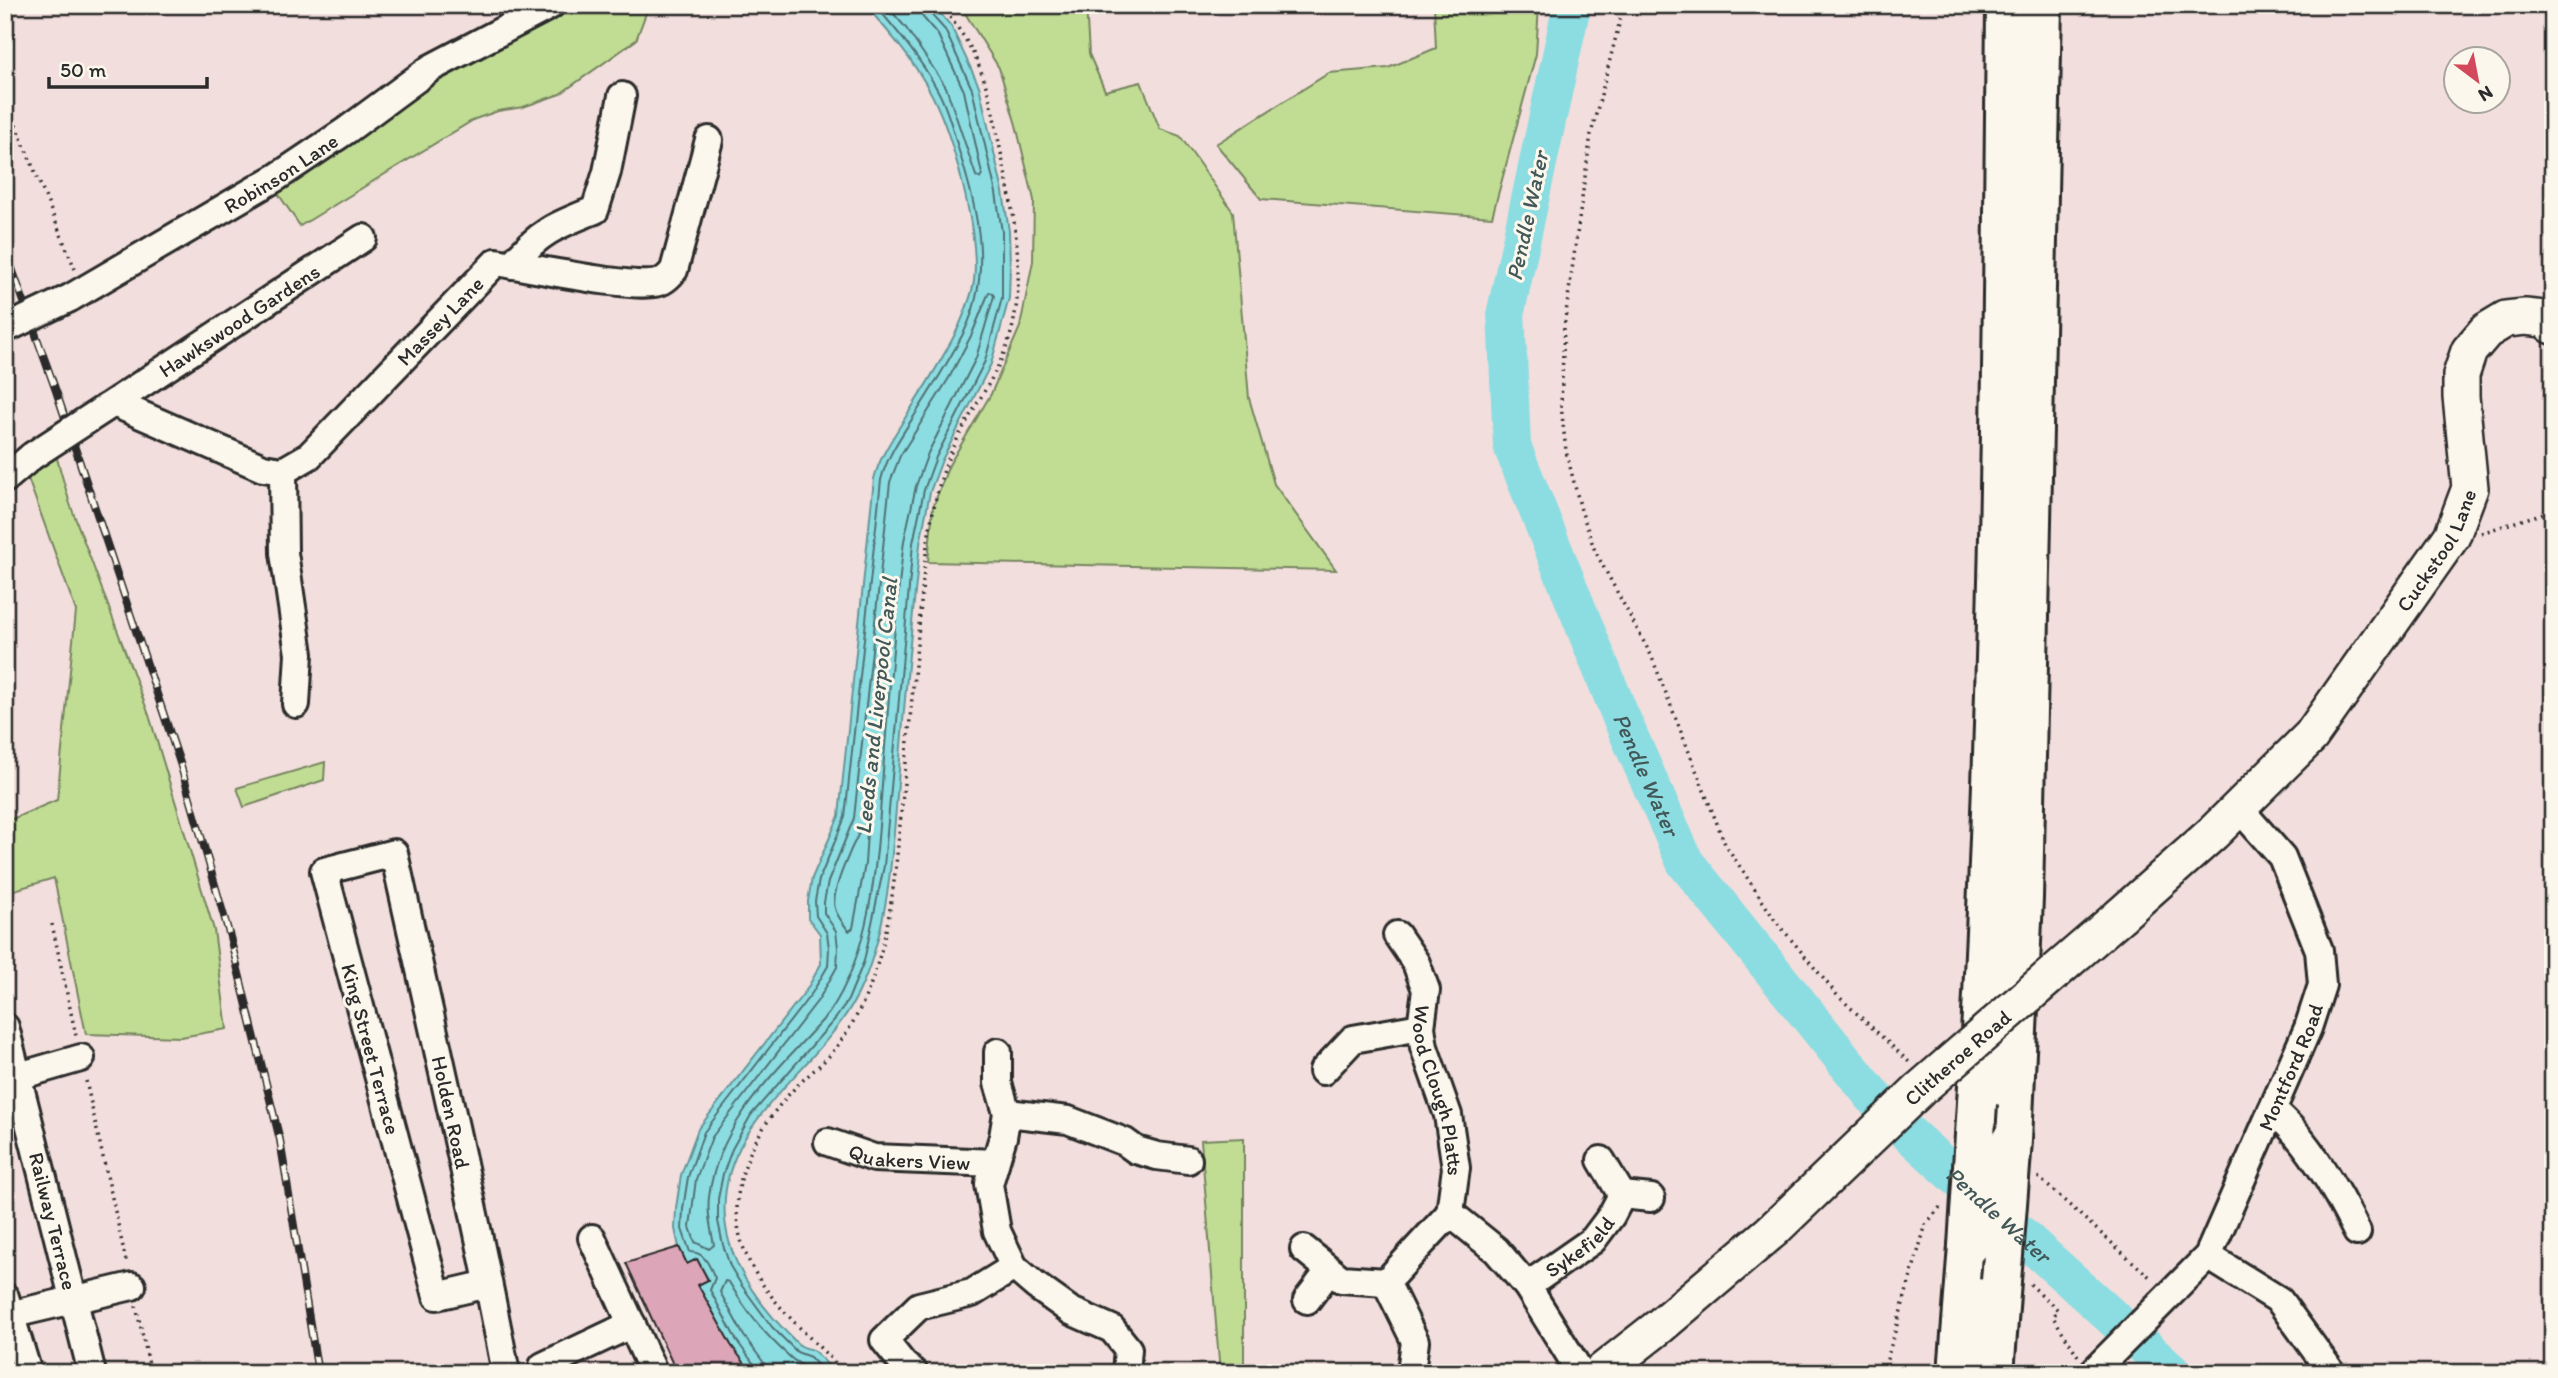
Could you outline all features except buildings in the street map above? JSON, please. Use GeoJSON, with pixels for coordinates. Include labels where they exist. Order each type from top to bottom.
{"type":"FeatureCollection","features":[{"type":"Feature","properties":{"kind":"highway"},"geometry":{"type":"LineString","coordinates":[[1958,1373],[1989,898],[2004,265],[2006,5]]}},
{"type":"Feature","properties":{"kind":"highway"},"geometry":{"type":"LineString","coordinates":[[1994,1373],[2012,1140],[2023,898],[2042,5]]}},
{"type":"Feature","properties":{"kind":"main road","name":"Cuckstool Lane"},"geometry":{"type":"LineString","coordinates":[[2311,736],[2452,536],[2470,488],[2461,397],[2461,375],[2469,351],[2486,331],[2506,319],[2535,318],[2553,326]]}},
{"type":"Feature","properties":{"kind":"main road","name":"Clitheroe Road"},"geometry":{"type":"LineString","coordinates":[[1600,1373],[1772,1231],[1920,1089],[2121,915],[2311,736]]}},
{"type":"Feature","properties":{"kind":"street","name":"Robinson Lane"},"geometry":{"type":"LineString","coordinates":[[5,330],[77,294],[277,177],[431,68],[551,5]]}},
{"type":"Feature","properties":{"kind":"street"},"geometry":{"type":"LineString","coordinates":[[512,265],[527,246],[551,228],[595,210],[607,172],[622,96]]}},
{"type":"Feature","properties":{"kind":"street","name":"Massey Lane"},"geometry":{"type":"LineString","coordinates":[[283,471],[309,456],[496,262],[648,285],[662,281],[674,270],[709,140]]}},
{"type":"Feature","properties":{"kind":"street","name":"Hawkswood Gardens"},"geometry":{"type":"LineString","coordinates":[[5,479],[32,456],[363,238]]}},
{"type":"Feature","properties":{"kind":"street"},"geometry":{"type":"LineString","coordinates":[[110,405],[263,468],[283,471],[284,553],[299,653],[296,704]]}},
{"type":"Feature","properties":{"kind":"street","name":"Montford Road"},"geometry":{"type":"LineString","coordinates":[[2094,1371],[2208,1256],[2308,1028],[2322,985],[2319,950],[2282,856],[2238,807]]}},
{"type":"Feature","properties":{"kind":"street","name":"Holden Road"},"geometry":{"type":"LineString","coordinates":[[394,853],[506,1373]]}},
{"type":"Feature","properties":{"kind":"street","name":"King Street Terrace"},"geometry":{"type":"LineString","coordinates":[[394,853],[324,871],[437,1296],[488,1284]]}},
{"type":"Feature","properties":{"kind":"street","name":"Wood Clough Platts"},"geometry":{"type":"LineString","coordinates":[[1396,934],[1416,963],[1426,990],[1421,1027],[1424,1047],[1448,1115],[1456,1168],[1450,1213]]}},
{"type":"Feature","properties":{"kind":"street","name":"Railway Terrace"},"geometry":{"type":"LineString","coordinates":[[5,1027],[12,1079],[92,1373]]}},
{"type":"Feature","properties":{"kind":"street"},"geometry":{"type":"LineString","coordinates":[[1323,1071],[1353,1039],[1421,1027]]}},
{"type":"Feature","properties":{"kind":"street","name":"Quakers View"},"geometry":{"type":"LineString","coordinates":[[998,1052],[998,1083],[1007,1113],[1003,1138],[989,1184],[997,1231],[1014,1267],[1035,1286],[1071,1311],[1112,1329],[1128,1349],[1126,1373]]}},
{"type":"Feature","properties":{"kind":"street"},"geometry":{"type":"LineString","coordinates":[[12,1079],[81,1058]]}},
{"type":"Feature","properties":{"kind":"street"},"geometry":{"type":"LineString","coordinates":[[2272,1111],[2286,1121],[2330,1181],[2357,1232]]}},
{"type":"Feature","properties":{"kind":"street"},"geometry":{"type":"LineString","coordinates":[[1007,1113],[1068,1119],[1125,1142],[1136,1150],[1188,1160]]}},
{"type":"Feature","properties":{"kind":"street","name":"Quakers View"},"geometry":{"type":"LineString","coordinates":[[828,1142],[874,1158],[995,1163]]}},
{"type":"Feature","properties":{"kind":"street","name":"Sykefield"},"geometry":{"type":"LineString","coordinates":[[1601,1160],[1622,1195]]}},
{"type":"Feature","properties":{"kind":"street","name":"Sykefield"},"geometry":{"type":"LineString","coordinates":[[1622,1195],[1651,1198]]}},
{"type":"Feature","properties":{"kind":"street","name":"Sykefield"},"geometry":{"type":"LineString","coordinates":[[1527,1286],[1593,1240],[1611,1216],[1622,1195]]}},
{"type":"Feature","properties":{"kind":"street"},"geometry":{"type":"LineString","coordinates":[[1386,1282],[1450,1213],[1496,1250],[1527,1286],[1581,1373]]}},
{"type":"Feature","properties":{"kind":"street"},"geometry":{"type":"LineString","coordinates":[[592,1237],[654,1373]]}},
{"type":"Feature","properties":{"kind":"street"},"geometry":{"type":"LineString","coordinates":[[1304,1249],[1341,1279],[1386,1282]]}},
{"type":"Feature","properties":{"kind":"street"},"geometry":{"type":"LineString","coordinates":[[2208,1256],[2279,1300],[2332,1373]]}},
{"type":"Feature","properties":{"kind":"street"},"geometry":{"type":"LineString","coordinates":[[914,1373],[884,1340],[919,1306],[972,1293],[1014,1267]]}},
{"type":"Feature","properties":{"kind":"street"},"geometry":{"type":"LineString","coordinates":[[1307,1300],[1329,1271]]}},
{"type":"Feature","properties":{"kind":"street"},"geometry":{"type":"LineString","coordinates":[[1386,1282],[1415,1341],[1411,1372]]}},
{"type":"Feature","properties":{"kind":"street"},"geometry":{"type":"LineString","coordinates":[[28,1373],[7,1309],[74,1300],[132,1286]]}},
{"type":"Feature","properties":{"kind":"street"},"geometry":{"type":"LineString","coordinates":[[543,1366],[632,1324]]}},
{"type":"Feature","properties":{"kind":"path"},"geometry":{"type":"LineString","coordinates":[[845,1373],[781,1307],[748,1261],[737,1209],[742,1177],[750,1151],[766,1123],[792,1091],[830,1054],[864,1000],[876,968],[896,867],[927,547],[938,492],[954,446],[995,374],[1012,326],[1017,290],[1018,241],[990,101],[974,53],[940,5]]}},
{"type":"Feature","properties":{"kind":"path"},"geometry":{"type":"LineString","coordinates":[[1625,5],[1591,134],[1564,327],[1561,405],[1566,450],[1581,510],[1595,551],[1651,655],[1725,844],[1775,920],[1838,995],[1913,1065]]}},
{"type":"Feature","properties":{"kind":"path"},"geometry":{"type":"LineString","coordinates":[[5,99],[77,294]]}},
{"type":"Feature","properties":{"kind":"path"},"geometry":{"type":"LineString","coordinates":[[2452,536],[2464,538],[2553,510]]}},
{"type":"Feature","properties":{"kind":"path"},"geometry":{"type":"LineString","coordinates":[[52,924],[150,1373]]}},
{"type":"Feature","properties":{"kind":"path"},"geometry":{"type":"LineString","coordinates":[[2036,1175],[2165,1299]]}},
{"type":"Feature","properties":{"kind":"green space"},"geometry":{"type":"Polygon","coordinates":[[[573,5],[649,5],[636,40],[560,94],[475,119],[300,226],[273,186],[456,66],[573,5]]]}},
{"type":"Feature","properties":{"kind":"green space"},"geometry":{"type":"Polygon","coordinates":[[[960,5],[1086,5],[1089,54],[1105,91],[1141,82],[1160,129],[1180,136],[1233,212],[1249,398],[1274,484],[1336,570],[928,562],[933,507],[949,465],[991,394],[1020,327],[1033,261],[1034,200],[1016,125],[999,68],[960,5]]]}},
{"type":"Feature","properties":{"kind":"green space"},"geometry":{"type":"Polygon","coordinates":[[[1434,5],[1539,5],[1536,54],[1492,217],[1261,199],[1216,144],[1329,73],[1388,68],[1436,48],[1434,5]]]}},
{"type":"Feature","properties":{"kind":"green space"},"geometry":{"type":"Polygon","coordinates":[[[56,455],[70,504],[149,715],[214,930],[227,1029],[181,1037],[86,1034],[54,878],[5,893],[5,822],[57,800],[76,611],[26,473],[56,455]]]}},
{"type":"Feature","properties":{"kind":"green space"},"geometry":{"type":"Polygon","coordinates":[[[325,762],[324,780],[244,807],[237,788],[325,762]]]}},
{"type":"Feature","properties":{"kind":"green space"},"geometry":{"type":"Polygon","coordinates":[[[1244,1138],[1244,1373],[1220,1373],[1201,1140],[1244,1138]]]}},
{"type":"Feature","properties":{"kind":"water","name":"Leeds and Liverpool Canal"},"geometry":{"type":"Polygon","coordinates":[[[865,5],[933,5],[951,26],[979,86],[1003,192],[1009,231],[1009,298],[991,364],[942,460],[930,492],[920,544],[889,878],[880,932],[872,958],[863,983],[847,1013],[756,1122],[738,1151],[727,1183],[725,1219],[728,1237],[733,1255],[750,1288],[785,1331],[800,1345],[818,1355],[835,1373],[752,1373],[731,1345],[698,1285],[708,1279],[697,1259],[687,1264],[679,1247],[675,1229],[681,1175],[698,1129],[807,989],[821,964],[820,934],[808,918],[808,901],[812,878],[839,816],[874,479],[887,447],[953,338],[968,304],[974,281],[975,261],[969,213],[956,160],[940,113],[910,59],[865,5]]]}},
{"type":"Feature","properties":{"kind":"waterway","name":"Pendle Water"},"geometry":{"type":"LineString","coordinates":[[1572,5],[1506,311],[1512,446],[1620,715],[1685,862],[1889,1116],[2174,1373]]}},
{"type":"Feature","properties":{"kind":"railway"},"geometry":{"type":"LineString","coordinates":[[5,249],[56,391],[180,763],[230,937],[280,1140],[318,1373]]}}]}
